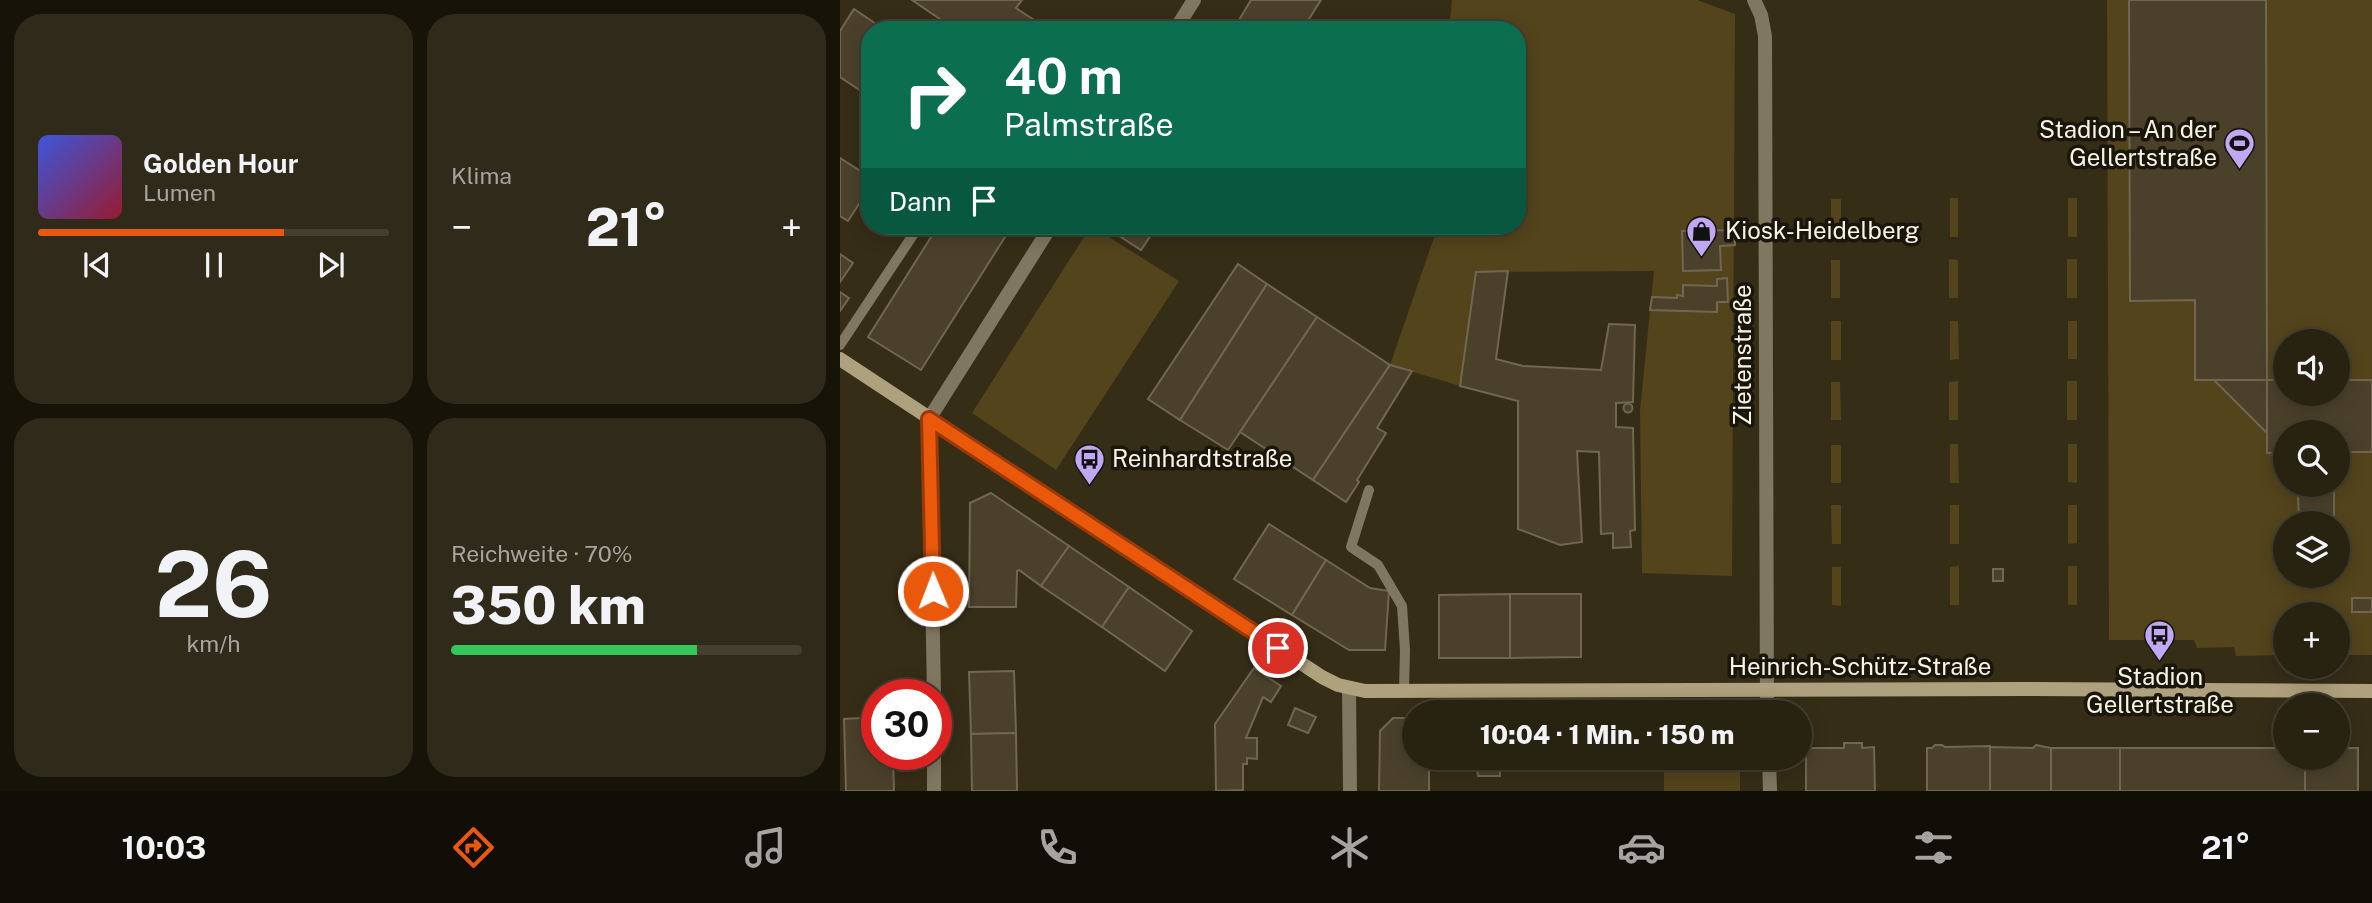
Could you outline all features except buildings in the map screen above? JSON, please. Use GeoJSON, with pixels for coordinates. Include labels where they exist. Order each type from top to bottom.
{"type":"FeatureCollection","features":[{"type":"Feature","properties":{"kind":"main road","name":"Heinrich-Schütz-Straße"},"geometry":{"type":"LineString","coordinates":[[840,359],[1322,677],[1349,688],[1365,691],[2372,691]]}},
{"type":"Feature","properties":{"kind":"street"},"geometry":{"type":"LineString","coordinates":[[1181,21],[1194,0]]}},
{"type":"Feature","properties":{"kind":"street","name":"Zietenstraße"},"geometry":{"type":"LineString","coordinates":[[1754,0],[1761,15],[1765,36],[1767,700]]}},
{"type":"Feature","properties":{"kind":"street"},"geometry":{"type":"LineString","coordinates":[[934,679],[929,419],[1045,235]]}},
{"type":"Feature","properties":{"kind":"street"},"geometry":{"type":"LineString","coordinates":[[1349,688],[1350,791]]}},
{"type":"Feature","properties":{"kind":"street"},"geometry":{"type":"LineString","coordinates":[[934,770],[934,791]]}},
{"type":"Feature","properties":{"kind":"street"},"geometry":{"type":"LineString","coordinates":[[1769,770],[1770,791]]}},
{"type":"Feature","properties":{"kind":"lane"},"geometry":{"type":"LineString","coordinates":[[840,345],[913,235]]}},
{"type":"Feature","properties":{"kind":"lane"},"geometry":{"type":"LineString","coordinates":[[1369,490],[1351,547],[1378,565],[1402,606],[1404,690]]}},
{"type":"Feature","properties":{"kind":"shaded area"},"geometry":{"type":"Polygon","coordinates":[[[1452,0],[1697,0],[1735,14],[1732,576],[1642,573],[1640,411],[1654,271],[1477,272],[1460,386],[1390,365],[1435,235],[1526,235],[1526,21],[1450,20],[1452,0]]]}},
{"type":"Feature","properties":{"kind":"shaded area","name":"Stadion – An der Gellertstraße"},"geometry":{"type":"Polygon","coordinates":[[[2107,0],[2372,0],[2372,655],[2350,655],[2350,602],[2273,602],[2273,655],[2236,656],[2234,647],[2197,648],[2194,640],[2109,640],[2107,0]]]}},
{"type":"Feature","properties":{"kind":"shaded area"},"geometry":{"type":"Polygon","coordinates":[[[1950,198],[1958,198],[1958,237],[1950,237],[1950,198]]]}},
{"type":"Feature","properties":{"kind":"shaded area"},"geometry":{"type":"Polygon","coordinates":[[[2068,198],[2077,198],[2077,237],[2068,237],[2068,198]]]}},
{"type":"Feature","properties":{"kind":"shaded area"},"geometry":{"type":"Polygon","coordinates":[[[1831,199],[1841,199],[1841,237],[1831,237],[1831,199]]]}},
{"type":"Feature","properties":{"kind":"shaded area"},"geometry":{"type":"Polygon","coordinates":[[[1085,235],[1105,235],[1179,281],[1056,470],[972,413],[1085,235]]]}},
{"type":"Feature","properties":{"kind":"shaded area"},"geometry":{"type":"Polygon","coordinates":[[[1949,259],[1958,260],[1958,298],[1949,298],[1949,259]]]}},
{"type":"Feature","properties":{"kind":"shaded area"},"geometry":{"type":"Polygon","coordinates":[[[2067,259],[2077,259],[2077,298],[2067,298],[2067,259]]]}},
{"type":"Feature","properties":{"kind":"shaded area"},"geometry":{"type":"Polygon","coordinates":[[[1831,260],[1840,260],[1840,298],[1831,298],[1831,260]]]}},
{"type":"Feature","properties":{"kind":"shaded area"},"geometry":{"type":"Polygon","coordinates":[[[1831,321],[1841,321],[1841,360],[1831,360],[1831,321]]]}},
{"type":"Feature","properties":{"kind":"shaded area"},"geometry":{"type":"Polygon","coordinates":[[[1950,321],[1958,321],[1959,359],[1950,360],[1950,321]]]}},
{"type":"Feature","properties":{"kind":"shaded area"},"geometry":{"type":"Polygon","coordinates":[[[2068,321],[2077,321],[2077,359],[2068,359],[2068,321]]]}},
{"type":"Feature","properties":{"kind":"shaded area"},"geometry":{"type":"Polygon","coordinates":[[[1958,381],[1958,420],[1949,420],[1949,382],[1958,381]]]}},
{"type":"Feature","properties":{"kind":"shaded area"},"geometry":{"type":"Polygon","coordinates":[[[2067,381],[2077,381],[2077,420],[2067,420],[2067,381]]]}},
{"type":"Feature","properties":{"kind":"shaded area"},"geometry":{"type":"Polygon","coordinates":[[[1831,382],[1840,382],[1841,420],[1831,420],[1831,382]]]}},
{"type":"Feature","properties":{"kind":"shaded area"},"geometry":{"type":"Polygon","coordinates":[[[1950,444],[1958,444],[1959,483],[1950,483],[1950,444]]]}},
{"type":"Feature","properties":{"kind":"shaded area"},"geometry":{"type":"Polygon","coordinates":[[[2068,444],[2077,444],[2077,483],[2068,482],[2068,444]]]}},
{"type":"Feature","properties":{"kind":"shaded area"},"geometry":{"type":"Polygon","coordinates":[[[1831,445],[1841,445],[1841,483],[1831,483],[1831,445]]]}},
{"type":"Feature","properties":{"kind":"shaded area"},"geometry":{"type":"Polygon","coordinates":[[[1831,505],[1841,505],[1841,544],[1832,544],[1831,505]]]}},
{"type":"Feature","properties":{"kind":"shaded area"},"geometry":{"type":"Polygon","coordinates":[[[1950,505],[1959,505],[1959,544],[1950,544],[1950,505]]]}},
{"type":"Feature","properties":{"kind":"shaded area"},"geometry":{"type":"Polygon","coordinates":[[[2068,505],[2077,505],[2077,543],[2068,544],[2068,505]]]}},
{"type":"Feature","properties":{"kind":"shaded area"},"geometry":{"type":"Polygon","coordinates":[[[1959,566],[1959,605],[1950,605],[1950,567],[1959,566]]]}},
{"type":"Feature","properties":{"kind":"shaded area"},"geometry":{"type":"Polygon","coordinates":[[[2068,566],[2077,566],[2077,605],[2068,605],[2068,566]]]}},
{"type":"Feature","properties":{"kind":"shaded area"},"geometry":{"type":"Polygon","coordinates":[[[1832,567],[1841,567],[1841,606],[1832,605],[1832,567]]]}},
{"type":"Feature","properties":{"kind":"shaded area"},"geometry":{"type":"Polygon","coordinates":[[[1664,770],[1740,770],[1740,791],[1664,791],[1664,770]]]}},
{"type":"Feature","properties":{"kind":"place","name":"Stadion – An der Gellertstraße"},"geometry":{"type":"Point","coordinates":[2240,171]}},
{"type":"Feature","properties":{"kind":"place","name":"Kiosk-Heidelberg"},"geometry":{"type":"Point","coordinates":[1702,258]}},
{"type":"Feature","properties":{"kind":"place","name":"Reinhardtstraße"},"geometry":{"type":"Point","coordinates":[1089,486]}},
{"type":"Feature","properties":{"kind":"place","name":"Stadion Gellertstraße"},"geometry":{"type":"Point","coordinates":[2160,662]}},
{"type":"Feature","properties":{"kind":"route"},"geometry":{"type":"LineString","coordinates":[[933,591],[929,419],[1278,648]]}}]}
